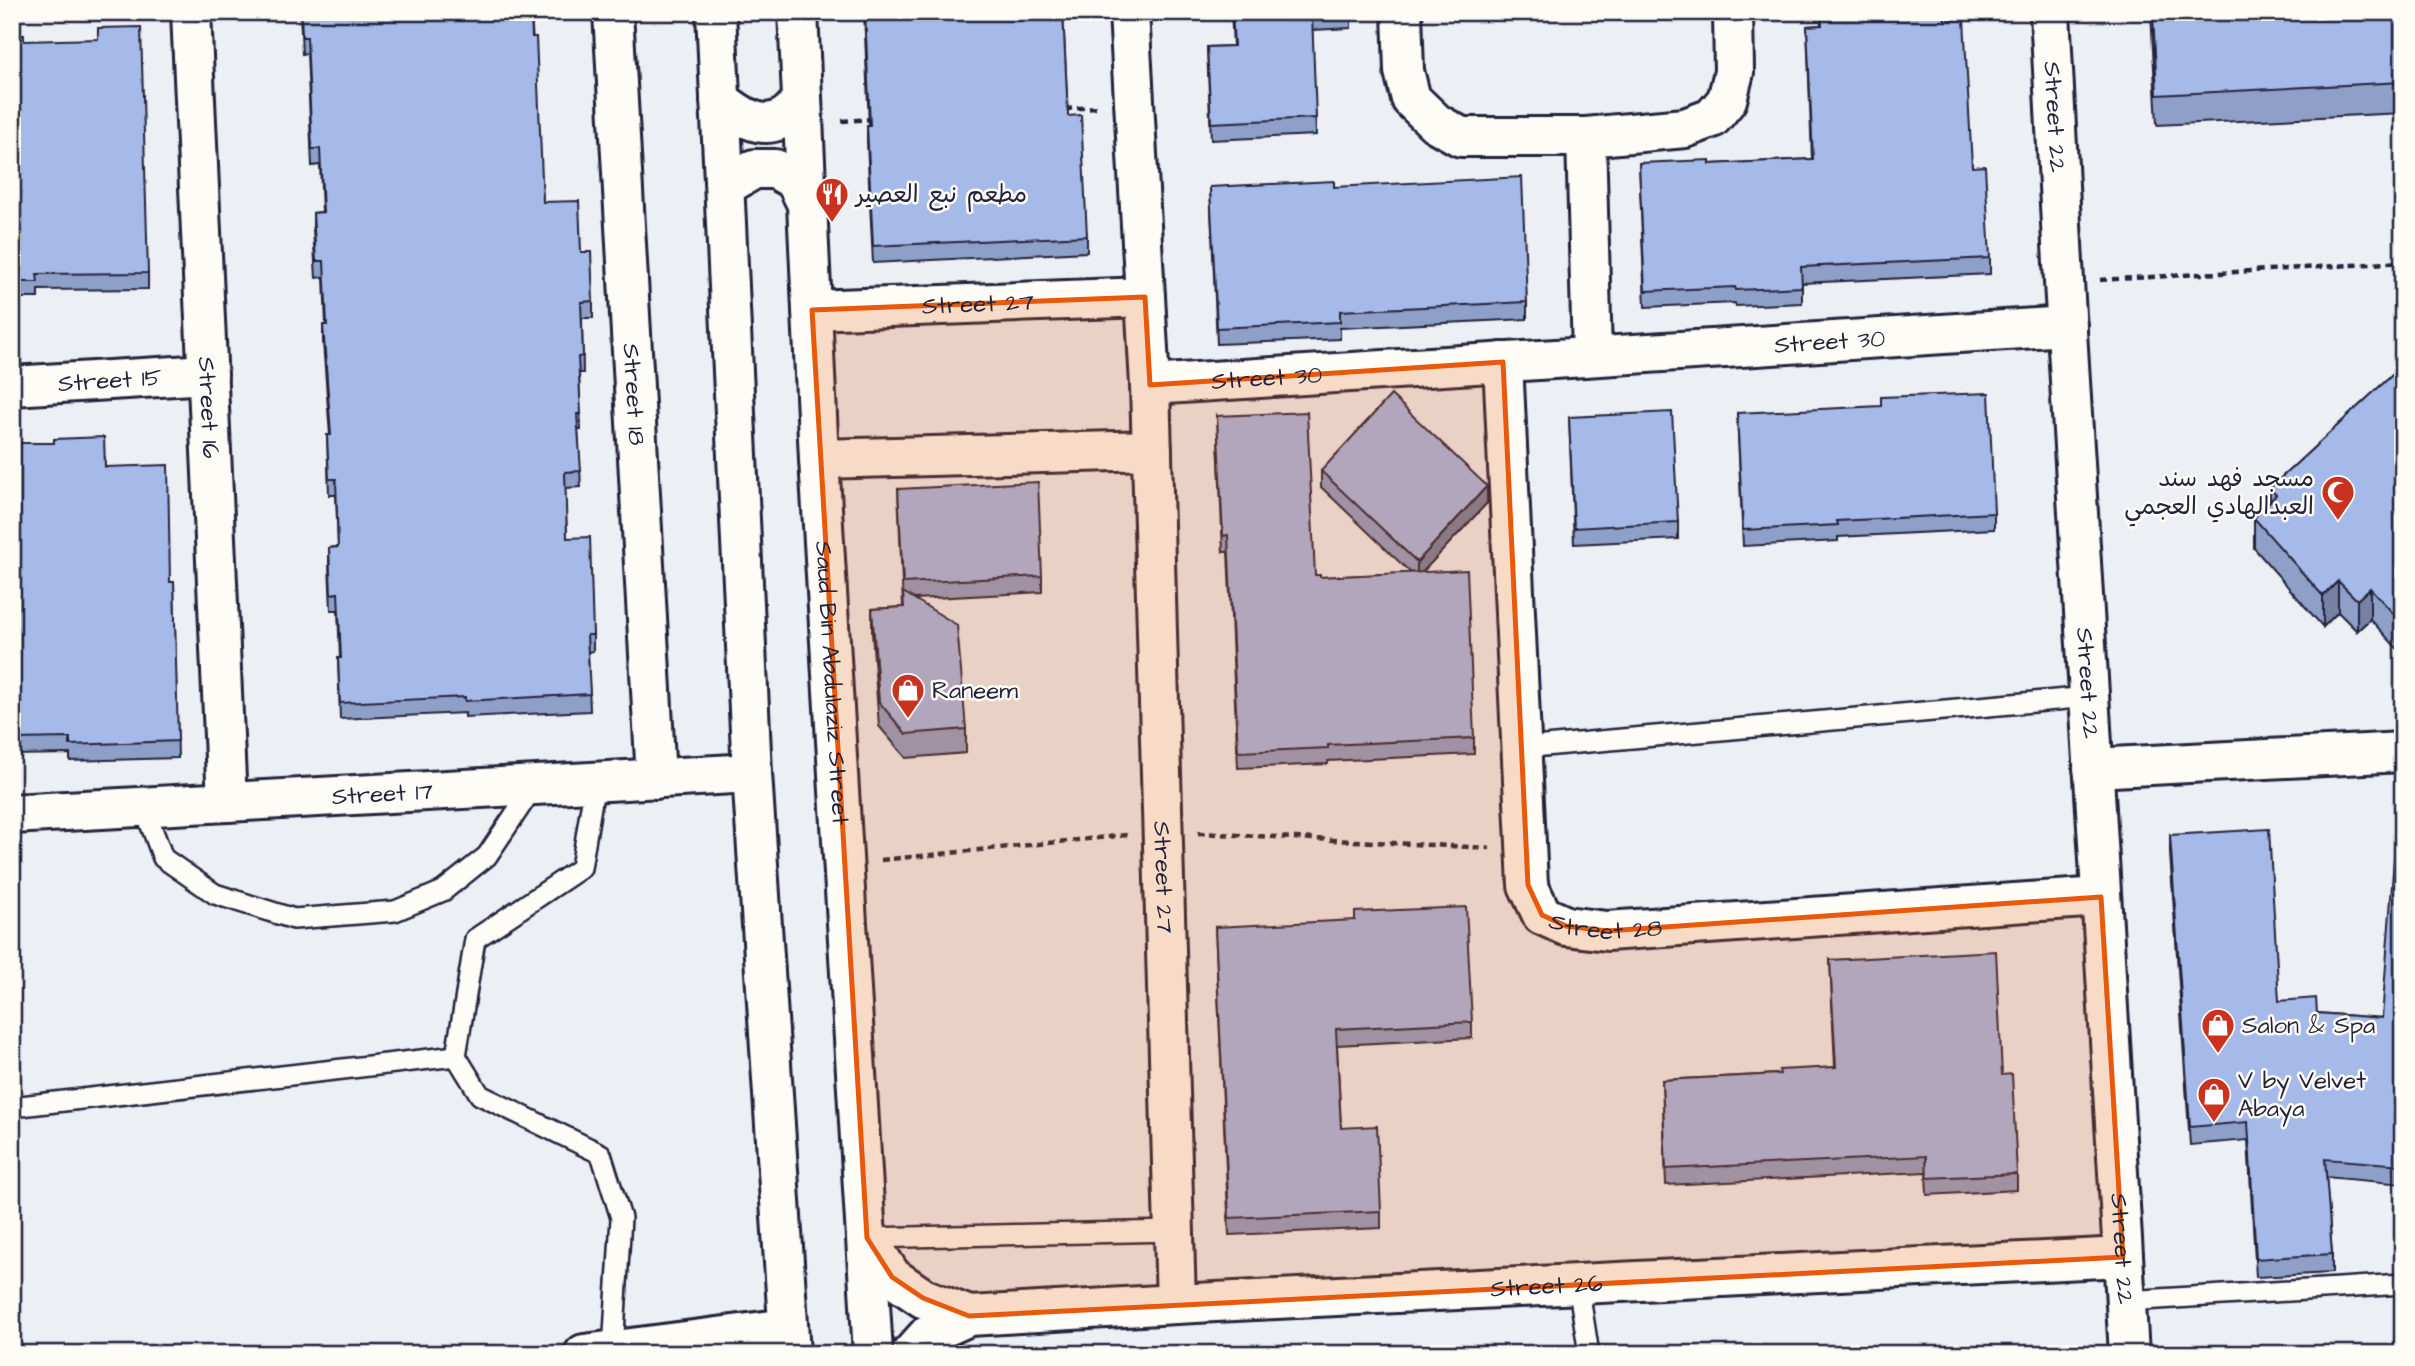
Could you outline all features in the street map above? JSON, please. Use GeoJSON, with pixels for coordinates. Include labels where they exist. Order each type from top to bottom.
{"type":"FeatureCollection","features":[{"type":"Feature","properties":{"kind":"street","name":"Street 16"},"geometry":{"type":"LineString","coordinates":[[191,12],[227,802]]}},
{"type":"Feature","properties":{"kind":"street","name":"Street 18"},"geometry":{"type":"LineString","coordinates":[[613,12],[656,779]]}},
{"type":"Feature","properties":{"kind":"street"},"geometry":{"type":"LineString","coordinates":[[598,1352],[789,1341],[752,773],[716,12]]}},
{"type":"Feature","properties":{"kind":"street","name":"Saud Bin Abdulaziz Street"},"geometry":{"type":"LineString","coordinates":[[798,12],[819,459],[873,1354]]}},
{"type":"Feature","properties":{"kind":"street","name":"Street 27"},"geometry":{"type":"LineString","coordinates":[[1129,12],[1150,385],[1176,1304]]}},
{"type":"Feature","properties":{"kind":"street"},"geometry":{"type":"LineString","coordinates":[[1402,12],[1404,71],[1411,99],[1436,123],[1461,137],[1587,137],[1685,128],[1712,118],[1727,100],[1734,72],[1733,12]]}},
{"type":"Feature","properties":{"kind":"street","name":"Street 22"},"geometry":{"type":"LineString","coordinates":[[2050,12],[2129,1354]]}},
{"type":"Feature","properties":{"kind":"street"},"geometry":{"type":"LineString","coordinates":[[720,100],[740,115],[760,123],[781,120],[803,112]]}},
{"type":"Feature","properties":{"kind":"street"},"geometry":{"type":"LineString","coordinates":[[1587,137],[1592,356]]}},
{"type":"Feature","properties":{"kind":"street"},"geometry":{"type":"LineString","coordinates":[[725,186],[754,169],[775,169],[795,180],[807,204]]}},
{"type":"Feature","properties":{"kind":"street","name":"Street 27"},"geometry":{"type":"LineString","coordinates":[[812,310],[1145,297]]}},
{"type":"Feature","properties":{"kind":"street","name":"Street 30"},"geometry":{"type":"LineString","coordinates":[[1150,385],[2067,326]]}},
{"type":"Feature","properties":{"kind":"street","name":"Street 28"},"geometry":{"type":"LineString","coordinates":[[1503,362],[1528,885],[1542,915],[1566,926],[1607,931],[2101,897]]}},
{"type":"Feature","properties":{"kind":"street","name":"Street 15"},"geometry":{"type":"LineString","coordinates":[[12,386],[208,374]]}},
{"type":"Feature","properties":{"kind":"street"},"geometry":{"type":"LineString","coordinates":[[819,459],[1152,450]]}},
{"type":"Feature","properties":{"kind":"street"},"geometry":{"type":"LineString","coordinates":[[2093,768],[2403,752]]}},
{"type":"Feature","properties":{"kind":"street","name":"Street 17"},"geometry":{"type":"LineString","coordinates":[[12,814],[752,773]]}},
{"type":"Feature","properties":{"kind":"street","name":"Street 26"},"geometry":{"type":"LineString","coordinates":[[867,1238],[892,1277],[923,1298],[969,1316]]}},
{"type":"Feature","properties":{"kind":"street","name":"Street 26"},"geometry":{"type":"LineString","coordinates":[[911,1354],[929,1334],[969,1316],[2123,1257]]}},
{"type":"Feature","properties":{"kind":"lane"},"geometry":{"type":"LineString","coordinates":[[1522,748],[2089,696]]}},
{"type":"Feature","properties":{"kind":"lane"},"geometry":{"type":"LineString","coordinates":[[595,782],[581,868],[475,939],[456,1056],[480,1095],[601,1154],[621,1218],[598,1352]]}},
{"type":"Feature","properties":{"kind":"lane"},"geometry":{"type":"LineString","coordinates":[[144,807],[163,858],[215,894],[294,919],[395,911],[443,891],[487,856],[534,786]]}},
{"type":"Feature","properties":{"kind":"lane"},"geometry":{"type":"LineString","coordinates":[[12,1107],[456,1056]]}},
{"type":"Feature","properties":{"kind":"lane"},"geometry":{"type":"LineString","coordinates":[[867,1238],[1173,1231]]}},
{"type":"Feature","properties":{"kind":"lane"},"geometry":{"type":"LineString","coordinates":[[1578,1284],[1589,1354]]}},
{"type":"Feature","properties":{"kind":"lane"},"geometry":{"type":"LineString","coordinates":[[2126,1301],[2403,1284]]}},
{"type":"Feature","properties":{"kind":"path"},"geometry":{"type":"LineString","coordinates":[[1052,110],[1134,105]]}},
{"type":"Feature","properties":{"kind":"path"},"geometry":{"type":"LineString","coordinates":[[803,112],[886,119]]}},
{"type":"Feature","properties":{"kind":"path"},"geometry":{"type":"LineString","coordinates":[[2064,282],[2403,262]]}},
{"type":"Feature","properties":{"kind":"highlighted area"},"geometry":{"type":"Polygon","coordinates":[[[1145,297],[1150,385],[1503,362],[1528,885],[1542,915],[1566,926],[1607,931],[2101,897],[2123,1257],[969,1316],[923,1298],[892,1277],[867,1238],[812,310],[1145,297]]]}},
{"type":"Feature","properties":{"kind":"building"},"geometry":{"type":"Polygon","coordinates":[[[301,12],[531,12],[532,37],[536,37],[543,202],[579,201],[581,252],[591,252],[593,301],[581,302],[583,356],[578,357],[581,414],[577,414],[581,471],[565,472],[567,538],[590,537],[593,635],[587,635],[590,694],[465,701],[465,697],[340,703],[338,593],[331,594],[329,548],[338,547],[336,479],[329,479],[327,435],[331,435],[323,325],[327,325],[324,261],[316,261],[313,213],[323,212],[320,149],[312,149],[307,37],[302,37],[301,12]]]}},
{"type":"Feature","properties":{"kind":"building"},"geometry":{"type":"Polygon","coordinates":[[[865,12],[1063,12],[1068,116],[1081,115],[1087,236],[873,246],[865,12]]]}},
{"type":"Feature","properties":{"kind":"building"},"geometry":{"type":"Polygon","coordinates":[[[1232,12],[1340,12],[1312,14],[1316,118],[1211,123],[1207,47],[1234,46],[1232,12]]]}},
{"type":"Feature","properties":{"kind":"building"},"geometry":{"type":"Polygon","coordinates":[[[1821,12],[1944,12],[1945,20],[1964,19],[1972,167],[1985,166],[1990,258],[1801,267],[1802,287],[1645,291],[1639,163],[1710,160],[1710,164],[1813,159],[1807,26],[1822,25],[1821,12]]]}},
{"type":"Feature","properties":{"kind":"building"},"geometry":{"type":"Polygon","coordinates":[[[2153,12],[2403,12],[2403,82],[2157,95],[2153,12]]]}},
{"type":"Feature","properties":{"kind":"building"},"geometry":{"type":"Polygon","coordinates":[[[141,27],[148,273],[37,274],[38,282],[12,282],[12,35],[24,35],[24,41],[98,39],[98,28],[141,27]]]}},
{"type":"Feature","properties":{"kind":"building"},"geometry":{"type":"Polygon","coordinates":[[[1522,177],[1527,302],[1340,311],[1340,322],[1217,328],[1210,187],[1334,181],[1334,187],[1522,177]]]}},
{"type":"Feature","properties":{"kind":"building","name":"مسجد فهد سند العبدالهادي العجمي"},"geometry":{"type":"Polygon","coordinates":[[[2403,365],[2403,624],[2370,588],[2357,600],[2338,581],[2323,596],[2254,518],[2276,495],[2270,488],[2403,365]]]}},
{"type":"Feature","properties":{"kind":"building"},"geometry":{"type":"Polygon","coordinates":[[[1989,393],[1994,513],[1837,521],[1838,525],[1743,530],[1737,413],[1881,406],[1881,397],[1989,393]]]}},
{"type":"Feature","properties":{"kind":"building"},"geometry":{"type":"Polygon","coordinates":[[[1391,395],[1487,486],[1417,562],[1321,471],[1391,395]]]}},
{"type":"Feature","properties":{"kind":"building"},"geometry":{"type":"Polygon","coordinates":[[[1307,412],[1315,575],[1320,577],[1467,570],[1474,738],[1238,752],[1228,535],[1223,536],[1217,416],[1307,412]]]}},
{"type":"Feature","properties":{"kind":"building"},"geometry":{"type":"Polygon","coordinates":[[[1672,412],[1678,522],[1574,528],[1569,417],[1672,412]]]}},
{"type":"Feature","properties":{"kind":"building"},"geometry":{"type":"Polygon","coordinates":[[[104,437],[105,467],[168,465],[170,582],[174,582],[178,741],[70,745],[70,738],[12,739],[12,443],[54,443],[54,439],[104,437]]]}},
{"type":"Feature","properties":{"kind":"building"},"geometry":{"type":"Polygon","coordinates":[[[1038,482],[1042,576],[903,583],[898,489],[1038,482]]]}},
{"type":"Feature","properties":{"kind":"building"},"geometry":{"type":"Polygon","coordinates":[[[903,592],[957,625],[966,729],[906,734],[879,702],[872,609],[904,607],[903,592]]]}},
{"type":"Feature","properties":{"kind":"building"},"geometry":{"type":"Polygon","coordinates":[[[2269,829],[2279,1001],[2316,998],[2317,1013],[2382,1018],[2395,845],[2403,846],[2403,1165],[2325,1159],[2332,1254],[2256,1259],[2248,1122],[2190,1127],[2170,835],[2269,829]]]}},
{"type":"Feature","properties":{"kind":"building"},"geometry":{"type":"Polygon","coordinates":[[[1466,907],[1472,1022],[1336,1029],[1341,1128],[1377,1126],[1381,1211],[1229,1218],[1215,927],[1355,920],[1355,912],[1466,907]]]}},
{"type":"Feature","properties":{"kind":"building"},"geometry":{"type":"Polygon","coordinates":[[[1996,951],[2002,1075],[2012,1074],[2017,1174],[1927,1178],[1926,1156],[1666,1169],[1662,1080],[1780,1074],[1779,1070],[1836,1067],[1830,960],[1996,951]]]}},
{"type":"Feature","properties":{"kind":"place","name":"مطعم نبع العصير"},"geometry":{"type":"Point","coordinates":[832,224]}},
{"type":"Feature","properties":{"kind":"place","name":"مسجد فهد سند العبدالهادي العجمي"},"geometry":{"type":"Point","coordinates":[2338,522]}},
{"type":"Feature","properties":{"kind":"place","name":"Raneem"},"geometry":{"type":"Point","coordinates":[908,720]}},
{"type":"Feature","properties":{"kind":"place","name":"Salon & Spa"},"geometry":{"type":"Point","coordinates":[2218,1055]}},
{"type":"Feature","properties":{"kind":"place","name":"V by Velvet Abaya"},"geometry":{"type":"Point","coordinates":[2214,1124]}}]}
